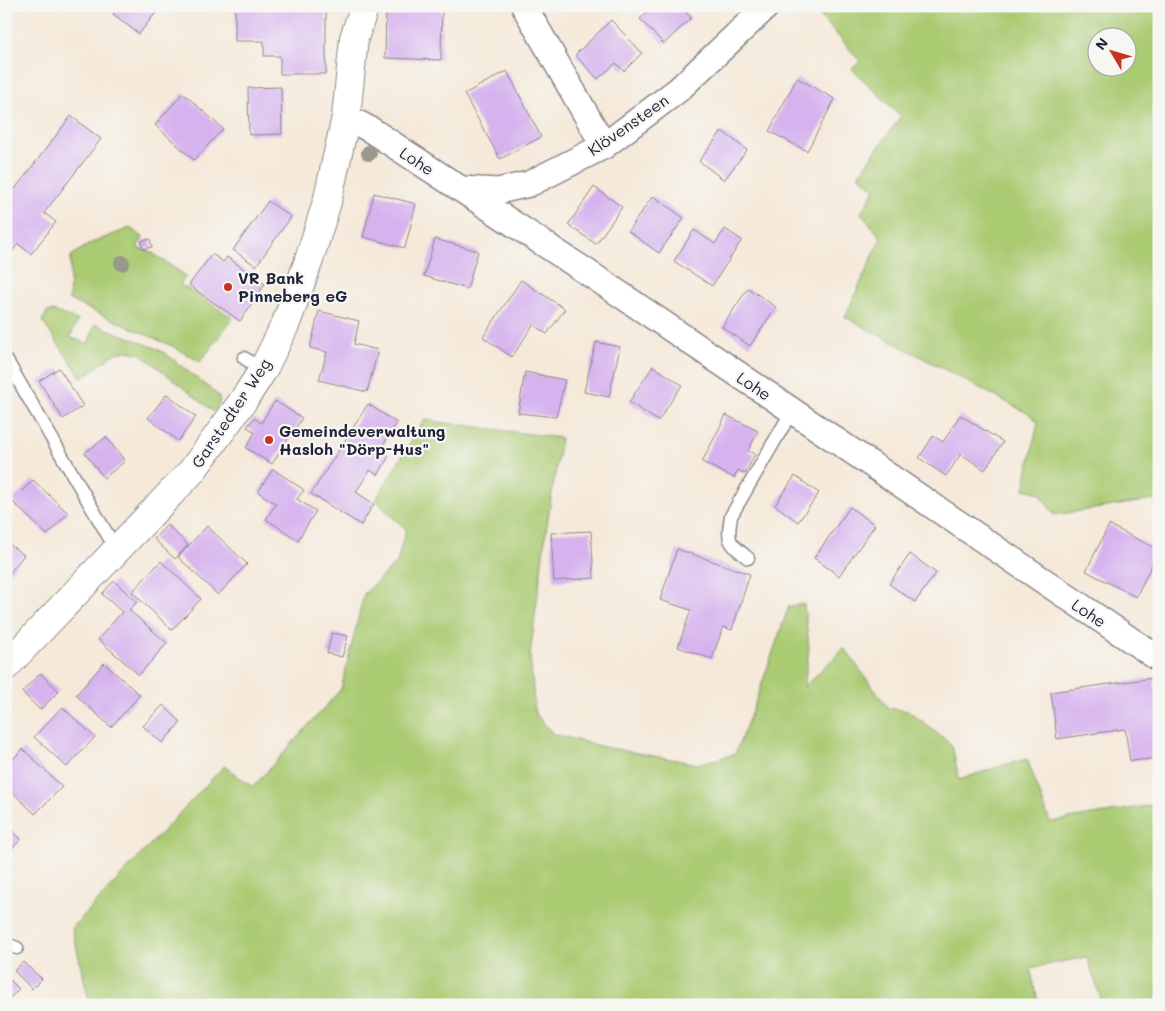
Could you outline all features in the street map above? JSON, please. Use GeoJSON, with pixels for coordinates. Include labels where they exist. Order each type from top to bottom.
{"type":"FeatureCollection","features":[{"type":"Feature","properties":{"kind":"main road","name":"Garstedter Weg"},"geometry":{"type":"LineString","coordinates":[[349,6],[354,38]]}},
{"type":"Feature","properties":{"kind":"main road","name":"Garstedter Weg"},"geometry":{"type":"LineString","coordinates":[[10,655],[117,551],[192,472],[243,401],[253,364],[286,324],[327,202],[346,116],[354,38],[363,6]]}},
{"type":"Feature","properties":{"kind":"street"},"geometry":{"type":"LineString","coordinates":[[524,6],[604,146]]}},
{"type":"Feature","properties":{"kind":"street","name":"Klövensteen"},"geometry":{"type":"LineString","coordinates":[[461,189],[498,191],[529,184],[604,146],[678,90],[766,6]]}},
{"type":"Feature","properties":{"kind":"street","name":"Lohe"},"geometry":{"type":"LineString","coordinates":[[346,116],[371,130],[596,278],[1159,659]]}},
{"type":"Feature","properties":{"kind":"lane"},"geometry":{"type":"LineString","coordinates":[[7,361],[117,551]]}},
{"type":"Feature","properties":{"kind":"lane"},"geometry":{"type":"LineString","coordinates":[[748,558],[732,546],[728,534],[732,516],[792,411]]}},
{"type":"Feature","properties":{"kind":"green space"},"geometry":{"type":"Polygon","coordinates":[[[812,6],[1159,6],[1159,499],[1054,515],[1040,493],[1024,489],[1038,422],[1029,414],[845,317],[881,238],[861,213],[875,189],[858,175],[901,116],[852,69],[860,61],[812,6]]]}},
{"type":"Feature","properties":{"kind":"green space"},"geometry":{"type":"Polygon","coordinates":[[[130,228],[143,237],[137,248],[151,252],[186,276],[180,285],[233,318],[200,362],[172,346],[69,300],[71,256],[91,243],[130,228]]]}},
{"type":"Feature","properties":{"kind":"green space"},"geometry":{"type":"Polygon","coordinates":[[[53,311],[78,320],[70,337],[88,344],[95,324],[158,349],[218,395],[220,402],[218,406],[214,412],[141,354],[127,351],[116,353],[82,378],[42,321],[47,312],[53,311]]]}},
{"type":"Feature","properties":{"kind":"green space"},"geometry":{"type":"Polygon","coordinates":[[[424,420],[561,438],[547,524],[530,655],[535,713],[553,734],[604,747],[698,764],[735,754],[789,606],[804,604],[809,648],[804,687],[844,648],[888,708],[909,711],[952,745],[959,780],[1027,759],[1050,822],[1159,804],[1159,1005],[1103,1005],[1087,957],[1030,968],[1039,1005],[90,1005],[72,928],[224,766],[253,787],[341,689],[364,594],[397,562],[406,529],[376,499],[424,420]]]}},
{"type":"Feature","properties":{"kind":"building"},"geometry":{"type":"Polygon","coordinates":[[[119,6],[161,6],[139,34],[113,14],[119,6]]]}},
{"type":"Feature","properties":{"kind":"building"},"geometry":{"type":"Polygon","coordinates":[[[235,6],[326,6],[326,74],[280,74],[280,56],[264,56],[264,41],[235,41],[235,6]]]}},
{"type":"Feature","properties":{"kind":"building"},"geometry":{"type":"Polygon","coordinates":[[[386,6],[442,6],[441,60],[385,58],[386,6]]]}},
{"type":"Feature","properties":{"kind":"building"},"geometry":{"type":"Polygon","coordinates":[[[653,6],[680,6],[691,18],[664,44],[640,19],[653,6]]]}},
{"type":"Feature","properties":{"kind":"building"},"geometry":{"type":"Polygon","coordinates":[[[611,20],[642,53],[624,71],[616,63],[598,79],[575,55],[611,20]]]}},
{"type":"Feature","properties":{"kind":"building"},"geometry":{"type":"Polygon","coordinates":[[[507,71],[541,137],[500,159],[464,94],[507,71]]]}},
{"type":"Feature","properties":{"kind":"building"},"geometry":{"type":"Polygon","coordinates":[[[797,78],[835,99],[807,151],[769,131],[797,78]]]}},
{"type":"Feature","properties":{"kind":"building"},"geometry":{"type":"Polygon","coordinates":[[[281,87],[282,134],[249,135],[248,88],[281,87]]]}},
{"type":"Feature","properties":{"kind":"building"},"geometry":{"type":"Polygon","coordinates":[[[183,93],[223,129],[194,160],[155,125],[183,93]]]}},
{"type":"Feature","properties":{"kind":"building"},"geometry":{"type":"Polygon","coordinates":[[[71,116],[101,139],[44,213],[56,222],[31,254],[18,244],[6,260],[6,182],[15,189],[71,116]]]}},
{"type":"Feature","properties":{"kind":"building"},"geometry":{"type":"Polygon","coordinates":[[[722,131],[747,150],[724,180],[699,161],[722,131]]]}},
{"type":"Feature","properties":{"kind":"building"},"geometry":{"type":"Polygon","coordinates":[[[594,187],[622,207],[596,244],[568,225],[594,187]]]}},
{"type":"Feature","properties":{"kind":"building"},"geometry":{"type":"Polygon","coordinates":[[[374,193],[416,204],[405,248],[363,237],[374,193]]]}},
{"type":"Feature","properties":{"kind":"building"},"geometry":{"type":"Polygon","coordinates":[[[653,196],[684,218],[659,253],[628,231],[653,196]]]}},
{"type":"Feature","properties":{"kind":"building"},"geometry":{"type":"Polygon","coordinates":[[[268,201],[291,217],[256,266],[233,250],[268,201]]]}},
{"type":"Feature","properties":{"kind":"building"},"geometry":{"type":"Polygon","coordinates":[[[725,229],[742,240],[712,286],[674,261],[694,230],[715,244],[725,229]]]}},
{"type":"Feature","properties":{"kind":"building"},"geometry":{"type":"Polygon","coordinates":[[[150,239],[152,247],[143,249],[141,241],[150,239]]]}},
{"type":"Feature","properties":{"kind":"building"},"geometry":{"type":"Polygon","coordinates":[[[435,239],[478,251],[467,289],[424,276],[435,239]]]}},
{"type":"Feature","properties":{"kind":"building","name":"VR Bank Pinneberg eG"},"geometry":{"type":"Polygon","coordinates":[[[212,254],[223,262],[227,257],[265,284],[240,321],[189,285],[212,254]]]}},
{"type":"Feature","properties":{"kind":"building"},"geometry":{"type":"Polygon","coordinates":[[[521,280],[565,309],[547,334],[533,325],[512,357],[483,337],[521,280]]]}},
{"type":"Feature","properties":{"kind":"building"},"geometry":{"type":"Polygon","coordinates":[[[748,288],[776,307],[750,346],[722,327],[748,288]]]}},
{"type":"Feature","properties":{"kind":"building"},"geometry":{"type":"Polygon","coordinates":[[[319,311],[359,321],[354,344],[378,350],[367,392],[319,380],[327,352],[310,348],[319,311]]]}},
{"type":"Feature","properties":{"kind":"building"},"geometry":{"type":"Polygon","coordinates":[[[596,342],[620,347],[609,397],[584,392],[596,342]]]}},
{"type":"Feature","properties":{"kind":"building"},"geometry":{"type":"Polygon","coordinates":[[[653,366],[682,385],[658,421],[629,402],[653,366]]]}},
{"type":"Feature","properties":{"kind":"building"},"geometry":{"type":"Polygon","coordinates":[[[59,368],[83,406],[63,419],[39,381],[59,368]]]}},
{"type":"Feature","properties":{"kind":"building"},"geometry":{"type":"Polygon","coordinates":[[[525,372],[565,380],[556,417],[518,413],[525,372]]]}},
{"type":"Feature","properties":{"kind":"building"},"geometry":{"type":"Polygon","coordinates":[[[167,394],[196,417],[178,441],[148,418],[167,394]]]}},
{"type":"Feature","properties":{"kind":"building","name":"Gemeindeverwaltung Hasloh \"Dörp-Hus\""},"geometry":{"type":"Polygon","coordinates":[[[275,401],[302,418],[272,464],[246,448],[255,432],[247,427],[254,418],[261,423],[275,401]]]}},
{"type":"Feature","properties":{"kind":"building"},"geometry":{"type":"Polygon","coordinates":[[[368,404],[397,423],[380,450],[389,456],[378,475],[370,470],[356,492],[374,504],[361,525],[311,494],[368,404]]]}},
{"type":"Feature","properties":{"kind":"building"},"geometry":{"type":"Polygon","coordinates":[[[726,415],[758,431],[748,451],[755,454],[745,474],[738,470],[734,478],[702,462],[726,415]]]}},
{"type":"Feature","properties":{"kind":"building"},"geometry":{"type":"Polygon","coordinates":[[[960,415],[1003,442],[985,470],[961,454],[946,476],[919,458],[933,436],[943,442],[960,415]]]}},
{"type":"Feature","properties":{"kind":"building"},"geometry":{"type":"Polygon","coordinates":[[[106,437],[125,461],[104,478],[85,453],[106,437]]]}},
{"type":"Feature","properties":{"kind":"building"},"geometry":{"type":"Polygon","coordinates":[[[273,469],[304,490],[297,499],[316,511],[298,540],[266,519],[276,504],[258,492],[273,469]]]}},
{"type":"Feature","properties":{"kind":"building"},"geometry":{"type":"Polygon","coordinates":[[[795,476],[819,493],[798,522],[775,505],[795,476]]]}},
{"type":"Feature","properties":{"kind":"building"},"geometry":{"type":"Polygon","coordinates":[[[33,480],[68,513],[47,535],[12,501],[33,480]]]}},
{"type":"Feature","properties":{"kind":"building"},"geometry":{"type":"Polygon","coordinates":[[[850,507],[875,525],[839,576],[814,558],[850,507]]]}},
{"type":"Feature","properties":{"kind":"building"},"geometry":{"type":"Polygon","coordinates":[[[167,525],[188,545],[175,559],[154,539],[167,525]]]}},
{"type":"Feature","properties":{"kind":"building"},"geometry":{"type":"Polygon","coordinates":[[[1109,525],[1159,550],[1136,597],[1086,571],[1109,525]]]}},
{"type":"Feature","properties":{"kind":"building"},"geometry":{"type":"Polygon","coordinates":[[[207,526],[247,564],[218,595],[178,557],[207,526]]]}},
{"type":"Feature","properties":{"kind":"building"},"geometry":{"type":"Polygon","coordinates":[[[591,531],[594,578],[554,581],[551,533],[591,531]]]}},
{"type":"Feature","properties":{"kind":"building"},"geometry":{"type":"Polygon","coordinates":[[[6,542],[24,555],[6,578],[6,542]]]}},
{"type":"Feature","properties":{"kind":"building"},"geometry":{"type":"Polygon","coordinates":[[[677,549],[750,574],[732,630],[723,627],[712,659],[678,647],[691,610],[660,600],[677,549]]]}},
{"type":"Feature","properties":{"kind":"building"},"geometry":{"type":"Polygon","coordinates":[[[910,554],[936,573],[915,602],[889,584],[910,554]]]}},
{"type":"Feature","properties":{"kind":"building"},"geometry":{"type":"Polygon","coordinates":[[[161,561],[201,599],[172,630],[132,592],[161,561]]]}},
{"type":"Feature","properties":{"kind":"building"},"geometry":{"type":"Polygon","coordinates":[[[114,581],[137,602],[129,610],[167,643],[139,675],[98,639],[122,612],[102,594],[114,581]]]}},
{"type":"Feature","properties":{"kind":"building"},"geometry":{"type":"Polygon","coordinates":[[[332,633],[348,636],[342,657],[327,653],[332,633]]]}},
{"type":"Feature","properties":{"kind":"building"},"geometry":{"type":"Polygon","coordinates":[[[104,663],[140,695],[111,727],[76,695],[104,663]]]}},
{"type":"Feature","properties":{"kind":"building"},"geometry":{"type":"Polygon","coordinates":[[[40,673],[59,691],[40,710],[22,692],[40,673]]]}},
{"type":"Feature","properties":{"kind":"building"},"geometry":{"type":"Polygon","coordinates":[[[1154,678],[1159,712],[1159,758],[1130,761],[1125,729],[1057,739],[1051,692],[1154,678]]]}},
{"type":"Feature","properties":{"kind":"building"},"geometry":{"type":"Polygon","coordinates":[[[163,705],[181,722],[162,743],[143,726],[163,705]]]}},
{"type":"Feature","properties":{"kind":"building"},"geometry":{"type":"Polygon","coordinates":[[[62,707],[95,737],[67,767],[34,737],[62,707]]]}},
{"type":"Feature","properties":{"kind":"building"},"geometry":{"type":"Polygon","coordinates":[[[23,749],[62,787],[35,814],[6,786],[6,766],[23,749]]]}},
{"type":"Feature","properties":{"kind":"building"},"geometry":{"type":"Polygon","coordinates":[[[6,825],[21,839],[6,855],[6,825]]]}},
{"type":"Feature","properties":{"kind":"building"},"geometry":{"type":"Polygon","coordinates":[[[23,962],[42,979],[32,989],[14,971],[23,962]]]}},
{"type":"Feature","properties":{"kind":"building"},"geometry":{"type":"Polygon","coordinates":[[[6,976],[19,989],[6,1002],[6,976]]]}},
{"type":"Feature","properties":{"kind":"place","name":"VR Bank Pinneberg eG"},"geometry":{"type":"Point","coordinates":[228,287]}},
{"type":"Feature","properties":{"kind":"place","name":"Gemeindeverwaltung Hasloh \"Dörp-Hus\""},"geometry":{"type":"Point","coordinates":[269,440]}}]}
